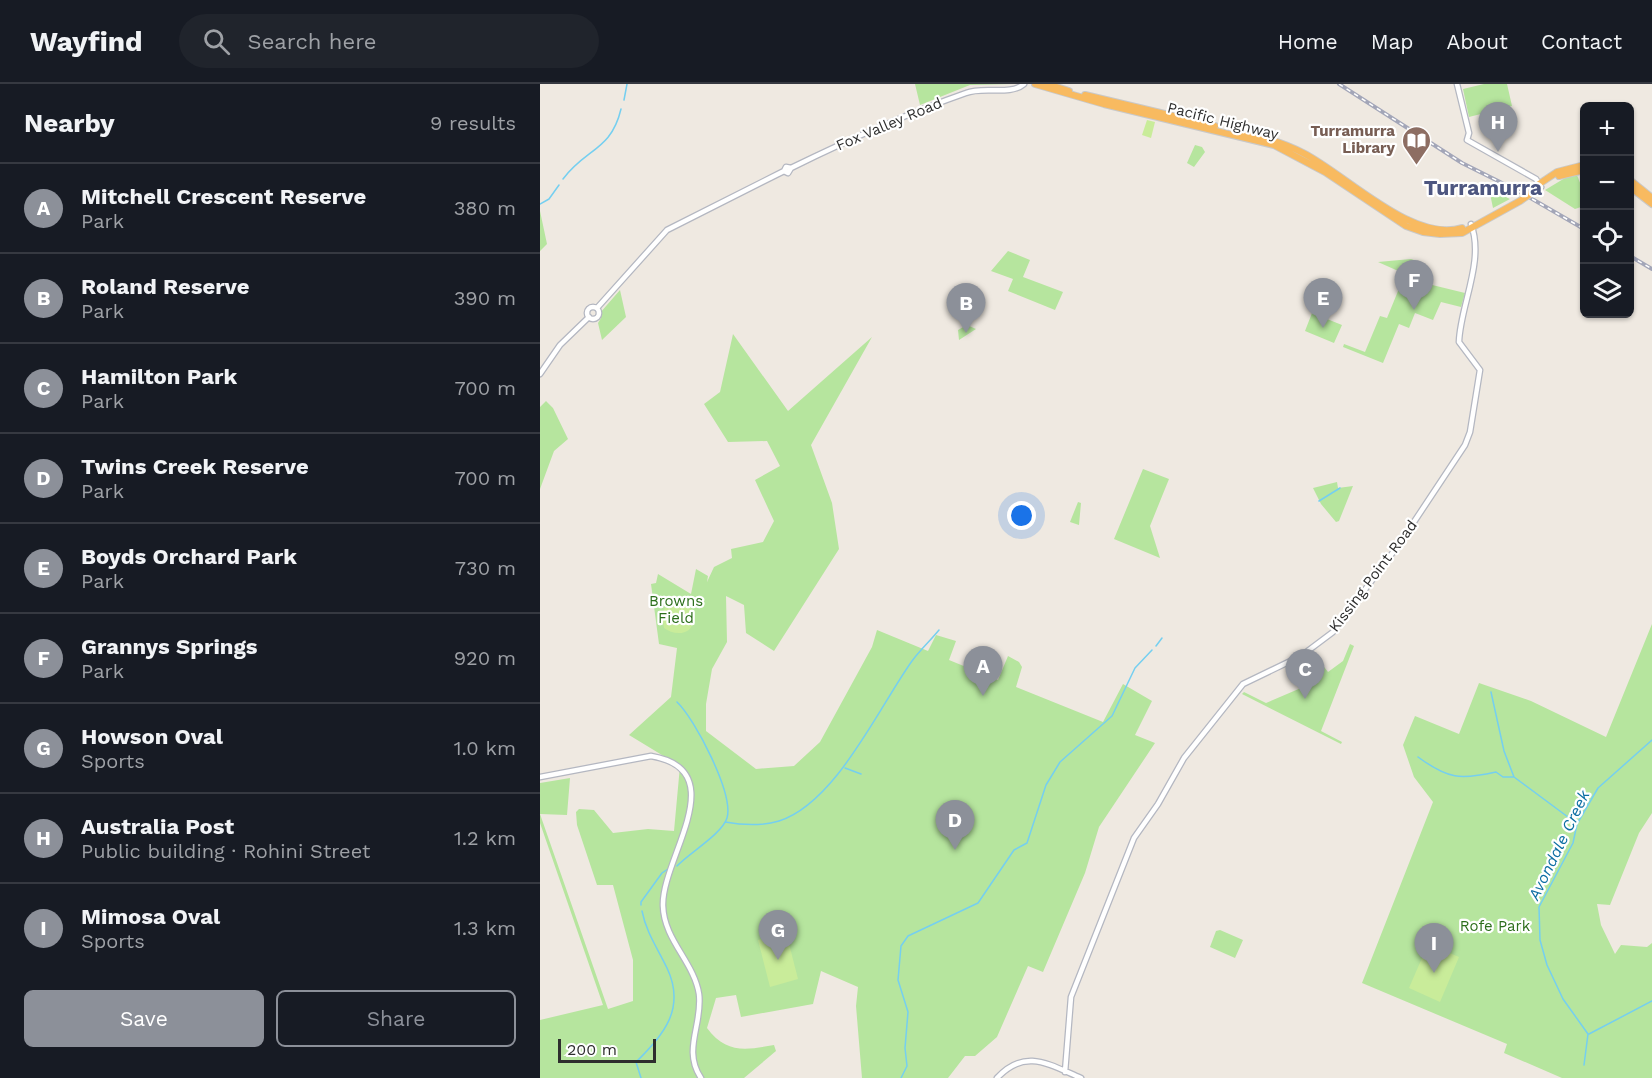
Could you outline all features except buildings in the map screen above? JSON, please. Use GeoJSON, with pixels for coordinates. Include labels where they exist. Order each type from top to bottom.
{"type":"FeatureCollection","features":[{"type":"Feature","properties":{"kind":"highway","name":"Pacific Highway"},"geometry":{"type":"LineString","coordinates":[[1035,84],[1104,104],[1274,145],[1302,158],[1406,226],[1418,231],[1455,234],[1519,200],[1566,169],[1580,166]]}},
{"type":"Feature","properties":{"kind":"highway","name":"Pacific Highway"},"geometry":{"type":"LineString","coordinates":[[1047,84],[1278,142],[1304,153],[1408,220],[1428,228],[1447,231],[1472,226]]}},
{"type":"Feature","properties":{"kind":"highway","name":"Pacific Highway"},"geometry":{"type":"LineString","coordinates":[[1538,187],[1566,173],[1580,171]]}},
{"type":"Feature","properties":{"kind":"highway"},"geometry":{"type":"LineString","coordinates":[[1634,184],[1652,198]]}},
{"type":"Feature","properties":{"kind":"highway"},"geometry":{"type":"LineString","coordinates":[[1634,190],[1652,204]]}},
{"type":"Feature","properties":{"kind":"main road","name":"Fox Valley Road"},"geometry":{"type":"LineString","coordinates":[[540,374],[560,345],[589,317],[593,319],[598,316],[597,308],[666,230],[784,171],[786,167],[790,168],[870,130],[968,92],[1017,89],[1024,84]]}},
{"type":"Feature","properties":{"kind":"main road"},"geometry":{"type":"LineString","coordinates":[[1457,84],[1468,132],[1467,140],[1536,179],[1538,187]]}},
{"type":"Feature","properties":{"kind":"main road","name":"Kissing Point Road"},"geometry":{"type":"LineString","coordinates":[[1065,1072],[1071,997],[1134,838],[1158,804],[1184,758],[1243,684],[1301,656],[1333,632],[1413,524],[1468,438],[1480,370],[1478,363],[1463,349],[1459,337],[1470,293],[1474,240],[1472,226]]}},
{"type":"Feature","properties":{"kind":"main road"},"geometry":{"type":"LineString","coordinates":[[540,777],[651,756],[668,760],[686,777],[692,793],[692,807],[666,883],[663,905],[670,938],[698,991],[699,1010],[692,1050],[695,1066],[701,1078]]}},
{"type":"Feature","properties":{"kind":"main road"},"geometry":{"type":"LineString","coordinates":[[997,1078],[1010,1065],[1029,1060],[1081,1078]]}},
{"type":"Feature","properties":{"kind":"green space"},"geometry":{"type":"Polygon","coordinates":[[[915,84],[1012,84],[970,85],[920,105],[915,84]]]}},
{"type":"Feature","properties":{"kind":"green space"},"geometry":{"type":"Polygon","coordinates":[[[1484,84],[1507,84],[1512,106],[1469,117],[1463,89],[1484,84]]]}},
{"type":"Feature","properties":{"kind":"green space"},"geometry":{"type":"Polygon","coordinates":[[[1147,120],[1155,122],[1151,138],[1142,135],[1147,120]]]}},
{"type":"Feature","properties":{"kind":"green space"},"geometry":{"type":"Polygon","coordinates":[[[1195,145],[1202,147],[1205,152],[1194,167],[1187,163],[1195,145]]]}},
{"type":"Feature","properties":{"kind":"green space"},"geometry":{"type":"Polygon","coordinates":[[[1577,175],[1580,183],[1580,207],[1575,209],[1545,190],[1565,178],[1577,175]]]}},
{"type":"Feature","properties":{"kind":"green space"},"geometry":{"type":"Polygon","coordinates":[[[1489,189],[1510,199],[1493,208],[1489,189]]]}},
{"type":"Feature","properties":{"kind":"green space"},"geometry":{"type":"Polygon","coordinates":[[[540,211],[547,244],[540,251],[540,211]]]}},
{"type":"Feature","properties":{"kind":"green space"},"geometry":{"type":"Polygon","coordinates":[[[1008,251],[1030,260],[1023,277],[1063,292],[1055,310],[1008,291],[1013,279],[991,271],[1008,251]]]}},
{"type":"Feature","properties":{"kind":"green space"},"geometry":{"type":"Polygon","coordinates":[[[1411,259],[1425,264],[1420,282],[1465,293],[1461,307],[1441,302],[1433,320],[1415,313],[1409,328],[1399,324],[1383,363],[1343,347],[1344,344],[1365,352],[1380,316],[1387,318],[1405,274],[1378,262],[1411,259]]]}},
{"type":"Feature","properties":{"kind":"green space"},"geometry":{"type":"Polygon","coordinates":[[[620,290],[626,317],[602,340],[598,323],[601,318],[600,313],[620,290]]]}},
{"type":"Feature","properties":{"kind":"green space"},"geometry":{"type":"Polygon","coordinates":[[[1312,313],[1342,325],[1334,343],[1305,331],[1312,313]]]}},
{"type":"Feature","properties":{"kind":"green space"},"geometry":{"type":"Polygon","coordinates":[[[967,325],[976,329],[959,340],[958,330],[967,325]]]}},
{"type":"Feature","properties":{"kind":"green space","name":"Browns Field"},"geometry":{"type":"Polygon","coordinates":[[[733,334],[788,411],[872,337],[811,445],[832,503],[839,549],[774,651],[746,633],[744,605],[726,596],[727,642],[712,669],[706,704],[706,731],[756,769],[794,766],[820,742],[872,647],[877,630],[928,651],[936,635],[956,641],[949,660],[998,680],[1008,656],[1019,662],[1022,667],[1016,687],[1103,722],[1123,684],[1152,701],[1135,735],[1155,743],[1099,827],[1085,873],[1043,972],[1028,966],[997,1037],[975,1056],[965,1056],[948,1078],[862,1078],[856,1006],[858,987],[821,971],[813,1004],[741,1017],[736,995],[716,998],[707,1028],[714,1036],[729,1046],[737,1048],[774,1045],[776,1051],[744,1078],[540,1078],[540,1020],[603,1005],[540,823],[540,814],[608,1009],[633,1001],[633,960],[613,885],[597,885],[577,825],[576,812],[579,809],[594,810],[613,833],[648,829],[674,831],[680,766],[629,735],[671,697],[677,648],[659,644],[651,584],[656,583],[658,574],[691,594],[696,569],[708,576],[707,582],[714,567],[732,558],[731,549],[763,542],[774,521],[755,480],[780,466],[767,441],[728,442],[704,404],[720,392],[733,334]]]}},
{"type":"Feature","properties":{"kind":"green space"},"geometry":{"type":"Polygon","coordinates":[[[546,401],[553,408],[568,439],[554,451],[540,489],[540,407],[546,401]]]}},
{"type":"Feature","properties":{"kind":"green space"},"geometry":{"type":"Polygon","coordinates":[[[1143,469],[1169,479],[1150,526],[1160,558],[1114,539],[1143,469]]]}},
{"type":"Feature","properties":{"kind":"green space"},"geometry":{"type":"Polygon","coordinates":[[[1337,482],[1338,488],[1353,486],[1339,521],[1336,522],[1321,504],[1313,488],[1337,482]]]}},
{"type":"Feature","properties":{"kind":"green space"},"geometry":{"type":"Polygon","coordinates":[[[1078,502],[1081,503],[1079,525],[1070,522],[1078,502]]]}},
{"type":"Feature","properties":{"kind":"green space","name":"Browns Field"},"geometry":{"type":"Polygon","coordinates":[[[670,598],[690,602],[693,623],[691,628],[683,633],[668,631],[664,628],[662,614],[670,598]]]}},
{"type":"Feature","properties":{"kind":"green space","name":"Rofe Park"},"geometry":{"type":"Polygon","coordinates":[[[1652,624],[1652,813],[1639,833],[1610,905],[1597,904],[1601,925],[1615,954],[1621,945],[1647,947],[1652,943],[1652,1078],[1562,1078],[1504,1053],[1507,1044],[1362,983],[1433,802],[1414,777],[1403,745],[1415,716],[1459,734],[1479,683],[1531,701],[1606,737],[1652,624]]]}},
{"type":"Feature","properties":{"kind":"green space"},"geometry":{"type":"Polygon","coordinates":[[[1350,644],[1354,646],[1321,731],[1342,742],[1341,744],[1242,694],[1244,692],[1266,703],[1315,682],[1321,677],[1307,659],[1314,654],[1328,672],[1343,661],[1350,644]]]}},
{"type":"Feature","properties":{"kind":"green space"},"geometry":{"type":"Polygon","coordinates":[[[570,778],[567,815],[540,814],[540,783],[570,778]]]}},
{"type":"Feature","properties":{"kind":"green space"},"geometry":{"type":"Polygon","coordinates":[[[1220,930],[1243,940],[1235,958],[1210,947],[1216,931],[1220,930]]]}},
{"type":"Feature","properties":{"kind":"green space"},"geometry":{"type":"Polygon","coordinates":[[[786,932],[798,979],[770,987],[758,940],[786,932]]]}},
{"type":"Feature","properties":{"kind":"green space"},"geometry":{"type":"Polygon","coordinates":[[[1428,944],[1459,957],[1440,1002],[1409,988],[1428,944]]]}},
{"type":"Feature","properties":{"kind":"waterway"},"geometry":{"type":"LineString","coordinates":[[624,100],[627,84]]}},
{"type":"Feature","properties":{"kind":"waterway"},"geometry":{"type":"LineString","coordinates":[[563,179],[611,133],[621,109]]}},
{"type":"Feature","properties":{"kind":"waterway"},"geometry":{"type":"LineString","coordinates":[[540,204],[549,199],[559,185]]}},
{"type":"Feature","properties":{"kind":"waterway"},"geometry":{"type":"LineString","coordinates":[[1319,501],[1340,488]]}},
{"type":"Feature","properties":{"kind":"waterway"},"geometry":{"type":"LineString","coordinates":[[725,822],[766,824],[779,821],[800,811],[819,795],[854,751],[912,661],[939,630]]}},
{"type":"Feature","properties":{"kind":"waterway"},"geometry":{"type":"LineString","coordinates":[[1156,646],[1162,638]]}},
{"type":"Feature","properties":{"kind":"waterway"},"geometry":{"type":"LineString","coordinates":[[901,1078],[907,1066],[905,1048],[908,1012],[898,980],[901,946],[908,936],[978,903],[1014,850],[1027,843],[1046,785],[1060,762],[1112,716],[1135,668],[1152,650]]}},
{"type":"Feature","properties":{"kind":"waterway"},"geometry":{"type":"LineString","coordinates":[[1491,692],[1504,751],[1514,777]]}},
{"type":"Feature","properties":{"kind":"waterway"},"geometry":{"type":"LineString","coordinates":[[677,702],[703,740],[719,775],[728,807],[727,818],[719,830],[677,866]]}},
{"type":"Feature","properties":{"kind":"waterway","name":"Avondale Creek"},"geometry":{"type":"LineString","coordinates":[[1584,1065],[1588,1034],[1563,999],[1547,965],[1540,940],[1539,907],[1573,843],[1577,824],[1598,788],[1652,740]]}},
{"type":"Feature","properties":{"kind":"waterway"},"geometry":{"type":"LineString","coordinates":[[1418,757],[1438,770],[1455,776],[1496,772],[1503,777],[1514,777],[1576,823]]}},
{"type":"Feature","properties":{"kind":"waterway"},"geometry":{"type":"LineString","coordinates":[[845,768],[861,774]]}},
{"type":"Feature","properties":{"kind":"waterway"},"geometry":{"type":"LineString","coordinates":[[641,905],[662,873],[668,869]]}},
{"type":"Feature","properties":{"kind":"waterway"},"geometry":{"type":"LineString","coordinates":[[641,1078],[636,1062],[663,1031],[673,1008],[674,996],[667,968],[649,933],[642,911]]}},
{"type":"Feature","properties":{"kind":"waterway"},"geometry":{"type":"LineString","coordinates":[[1589,1034],[1652,1001]]}},
{"type":"Feature","properties":{"kind":"railway"},"geometry":{"type":"LineString","coordinates":[[1339,84],[1462,163],[1520,192],[1580,227]]}},
{"type":"Feature","properties":{"kind":"railway"},"geometry":{"type":"LineString","coordinates":[[1634,258],[1652,269]]}},
{"type":"Feature","properties":{"kind":"place","name":"Australia Post"},"geometry":{"type":"Point","coordinates":[1498,152]}},
{"type":"Feature","properties":{"kind":"place","name":"Turramurra Library"},"geometry":{"type":"Point","coordinates":[1416,166]}},
{"type":"Feature","properties":{"kind":"place","name":"Grannys Springs"},"geometry":{"type":"Point","coordinates":[1414,310]}},
{"type":"Feature","properties":{"kind":"place","name":"Boyds Orchard Park"},"geometry":{"type":"Point","coordinates":[1323,328]}},
{"type":"Feature","properties":{"kind":"place","name":"Roland Reserve"},"geometry":{"type":"Point","coordinates":[966,333]}},
{"type":"Feature","properties":{"kind":"place","name":"Mitchell Crescent Reserve"},"geometry":{"type":"Point","coordinates":[983,696]}},
{"type":"Feature","properties":{"kind":"place","name":"Hamilton Park"},"geometry":{"type":"Point","coordinates":[1305,699]}},
{"type":"Feature","properties":{"kind":"place","name":"Twins Creek Reserve"},"geometry":{"type":"Point","coordinates":[955,850]}},
{"type":"Feature","properties":{"kind":"place","name":"Howson Oval"},"geometry":{"type":"Point","coordinates":[778,960]}},
{"type":"Feature","properties":{"kind":"place","name":"Mimosa Oval"},"geometry":{"type":"Point","coordinates":[1434,973]}},
{"type":"Feature","properties":{"kind":"district","name":"Turramurra"},"geometry":{"type":"Point","coordinates":[1483,187]}}]}
